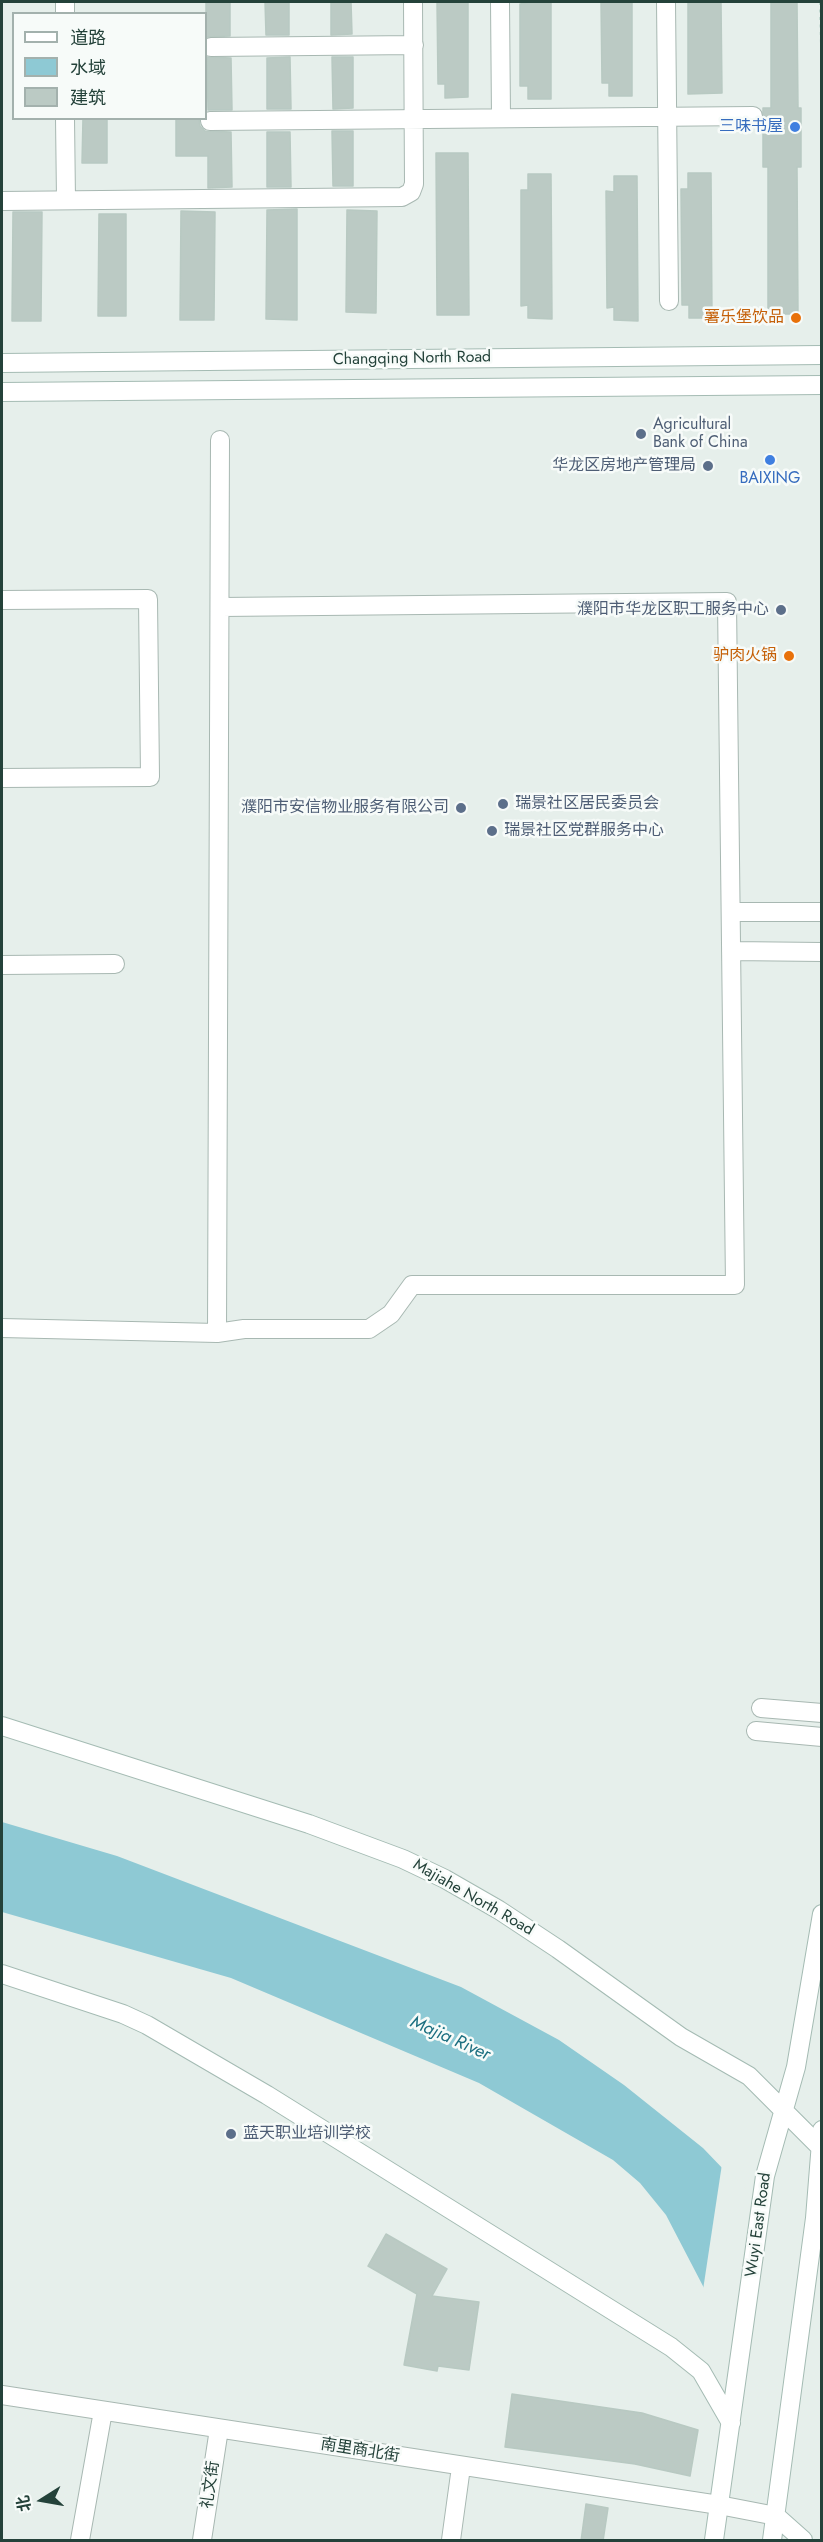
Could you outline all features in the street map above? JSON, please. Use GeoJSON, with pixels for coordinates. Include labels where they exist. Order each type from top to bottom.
{"type":"FeatureCollection","features":[{"type":"Feature","properties":{"kind":"street"},"geometry":{"type":"LineString","coordinates":[[2,201],[402,197],[411,192],[414,184],[413,2]]}},
{"type":"Feature","properties":{"kind":"street"},"geometry":{"type":"LineString","coordinates":[[500,2],[501,117]]}},
{"type":"Feature","properties":{"kind":"street"},"geometry":{"type":"LineString","coordinates":[[666,2],[669,301]]}},
{"type":"Feature","properties":{"kind":"street"},"geometry":{"type":"LineString","coordinates":[[211,47],[414,45]]}},
{"type":"Feature","properties":{"kind":"street"},"geometry":{"type":"LineString","coordinates":[[210,121],[753,116]]}},
{"type":"Feature","properties":{"kind":"street"},"geometry":{"type":"LineString","coordinates":[[65,120],[66,200]]}},
{"type":"Feature","properties":{"kind":"street","name":"Changqing North Road"},"geometry":{"type":"LineString","coordinates":[[2,363],[822,355]]}},
{"type":"Feature","properties":{"kind":"street","name":"Changqing North Road"},"geometry":{"type":"LineString","coordinates":[[2,392],[822,385]]}},
{"type":"Feature","properties":{"kind":"street"},"geometry":{"type":"LineString","coordinates":[[217,1333],[220,440]]}},
{"type":"Feature","properties":{"kind":"street"},"geometry":{"type":"LineString","coordinates":[[2,600],[148,599],[150,777],[2,778]]}},
{"type":"Feature","properties":{"kind":"street"},"geometry":{"type":"LineString","coordinates":[[2,1328],[217,1333],[244,1329],[369,1329],[391,1314],[412,1285],[735,1285],[728,602],[221,607]]}},
{"type":"Feature","properties":{"kind":"street"},"geometry":{"type":"LineString","coordinates":[[731,912],[822,912]]}},
{"type":"Feature","properties":{"kind":"street"},"geometry":{"type":"LineString","coordinates":[[731,951],[822,952]]}},
{"type":"Feature","properties":{"kind":"street"},"geometry":{"type":"LineString","coordinates":[[2,965],[115,964]]}},
{"type":"Feature","properties":{"kind":"street"},"geometry":{"type":"LineString","coordinates":[[761,1708],[822,1713]]}},
{"type":"Feature","properties":{"kind":"street","name":"Majiahe North Road"},"geometry":{"type":"LineString","coordinates":[[2,1726],[309,1824],[424,1869],[499,1910],[681,2037],[750,2076],[821,2149]]}},
{"type":"Feature","properties":{"kind":"street"},"geometry":{"type":"LineString","coordinates":[[756,1731],[822,1737]]}},
{"type":"Feature","properties":{"kind":"street","name":"Wuyi East Road"},"geometry":{"type":"LineString","coordinates":[[714,2541],[765,2176],[796,2067],[822,1914]]}},
{"type":"Feature","properties":{"kind":"street"},"geometry":{"type":"LineString","coordinates":[[2,1974],[123,2014],[147,2025],[267,2095],[671,2347],[701,2371],[731,2423]]}},
{"type":"Feature","properties":{"kind":"street"},"geometry":{"type":"LineString","coordinates":[[772,2541],[815,2218],[822,2130]]}},
{"type":"Feature","properties":{"kind":"street","name":"南里商北街"},"geometry":{"type":"LineString","coordinates":[[2,2395],[719,2505],[776,2516]]}},
{"type":"Feature","properties":{"kind":"street"},"geometry":{"type":"LineString","coordinates":[[80,2541],[102,2411]]}},
{"type":"Feature","properties":{"kind":"street","name":"礼文街"},"geometry":{"type":"LineString","coordinates":[[202,2541],[219,2429]]}},
{"type":"Feature","properties":{"kind":"street"},"geometry":{"type":"LineString","coordinates":[[451,2541],[461,2467]]}},
{"type":"Feature","properties":{"kind":"street"},"geometry":{"type":"LineString","coordinates":[[776,2516],[803,2541]]}},
{"type":"Feature","properties":{"kind":"path"},"geometry":{"type":"LineString","coordinates":[[821,2],[822,90]]}},
{"type":"Feature","properties":{"kind":"water","name":"Majia River"},"geometry":{"type":"Polygon","coordinates":[[[2,1822],[117,1856],[461,1987],[559,2040],[624,2085],[703,2148],[821,2271],[704,2288],[666,2215],[640,2183],[613,2160],[479,2083],[231,1978],[2,1912],[2,1822]]]}},
{"type":"Feature","properties":{"kind":"pier"},"geometry":{"type":"Polygon","coordinates":[[[722,2164],[822,2267],[821,2420],[703,2290],[722,2164]]]}},
{"type":"Feature","properties":{"kind":"building"},"geometry":{"type":"Polygon","coordinates":[[[206,2],[230,2],[230,36],[207,37],[206,2]]]}},
{"type":"Feature","properties":{"kind":"building"},"geometry":{"type":"Polygon","coordinates":[[[265,2],[289,2],[289,35],[266,35],[265,2]]]}},
{"type":"Feature","properties":{"kind":"building"},"geometry":{"type":"Polygon","coordinates":[[[331,2],[351,2],[352,34],[331,35],[331,2]]]}},
{"type":"Feature","properties":{"kind":"building"},"geometry":{"type":"Polygon","coordinates":[[[437,2],[468,2],[468,97],[445,98],[445,84],[438,84],[437,2]]]}},
{"type":"Feature","properties":{"kind":"building"},"geometry":{"type":"Polygon","coordinates":[[[551,2],[551,99],[528,99],[528,86],[520,86],[520,4],[551,2]]]}},
{"type":"Feature","properties":{"kind":"building"},"geometry":{"type":"Polygon","coordinates":[[[601,2],[632,2],[632,96],[609,96],[609,83],[602,83],[601,2]]]}},
{"type":"Feature","properties":{"kind":"building"},"geometry":{"type":"Polygon","coordinates":[[[688,2],[721,2],[722,93],[688,94],[688,2]]]}},
{"type":"Feature","properties":{"kind":"building"},"geometry":{"type":"Polygon","coordinates":[[[771,2],[797,2],[798,108],[801,108],[801,167],[797,167],[798,314],[768,314],[768,167],[763,167],[763,108],[771,108],[771,2]]]}},
{"type":"Feature","properties":{"kind":"building"},"geometry":{"type":"Polygon","coordinates":[[[207,57],[231,58],[232,110],[208,110],[207,57]]]}},
{"type":"Feature","properties":{"kind":"building"},"geometry":{"type":"Polygon","coordinates":[[[290,57],[291,109],[267,109],[267,58],[290,57]]]}},
{"type":"Feature","properties":{"kind":"building"},"geometry":{"type":"Polygon","coordinates":[[[332,57],[353,57],[353,108],[333,109],[332,57]]]}},
{"type":"Feature","properties":{"kind":"building"},"geometry":{"type":"Polygon","coordinates":[[[83,120],[107,120],[107,163],[82,163],[83,120]]]}},
{"type":"Feature","properties":{"kind":"building"},"geometry":{"type":"Polygon","coordinates":[[[176,120],[199,120],[200,126],[205,131],[231,132],[232,187],[208,188],[208,156],[176,156],[176,120]]]}},
{"type":"Feature","properties":{"kind":"building"},"geometry":{"type":"Polygon","coordinates":[[[332,131],[353,131],[353,186],[333,186],[332,131]]]}},
{"type":"Feature","properties":{"kind":"building"},"geometry":{"type":"Polygon","coordinates":[[[267,132],[290,132],[291,187],[267,187],[267,132]]]}},
{"type":"Feature","properties":{"kind":"building"},"geometry":{"type":"Polygon","coordinates":[[[436,153],[468,153],[469,315],[437,315],[436,153]]]}},
{"type":"Feature","properties":{"kind":"building"},"geometry":{"type":"Polygon","coordinates":[[[688,173],[711,173],[712,318],[689,318],[689,305],[682,305],[681,189],[688,189],[688,173]]]}},
{"type":"Feature","properties":{"kind":"building"},"geometry":{"type":"Polygon","coordinates":[[[528,174],[551,174],[552,319],[528,318],[528,305],[521,306],[521,190],[528,190],[528,174]]]}},
{"type":"Feature","properties":{"kind":"building"},"geometry":{"type":"Polygon","coordinates":[[[614,176],[637,176],[638,321],[614,320],[614,307],[607,308],[606,191],[614,192],[614,176]]]}},
{"type":"Feature","properties":{"kind":"building"},"geometry":{"type":"Polygon","coordinates":[[[297,209],[297,320],[266,319],[267,210],[297,209]]]}},
{"type":"Feature","properties":{"kind":"building"},"geometry":{"type":"Polygon","coordinates":[[[347,210],[377,211],[376,313],[346,312],[347,210]]]}},
{"type":"Feature","properties":{"kind":"building"},"geometry":{"type":"Polygon","coordinates":[[[181,211],[215,212],[214,320],[180,320],[181,211]]]}},
{"type":"Feature","properties":{"kind":"building"},"geometry":{"type":"Polygon","coordinates":[[[13,212],[42,212],[41,321],[12,321],[13,212]]]}},
{"type":"Feature","properties":{"kind":"building"},"geometry":{"type":"Polygon","coordinates":[[[99,214],[126,214],[126,316],[98,316],[99,214]]]}},
{"type":"Feature","properties":{"kind":"building"},"geometry":{"type":"Polygon","coordinates":[[[386,2234],[447,2269],[432,2296],[479,2302],[469,2370],[438,2366],[437,2371],[404,2365],[417,2294],[368,2266],[386,2234]]]}},
{"type":"Feature","properties":{"kind":"building"},"geometry":{"type":"Polygon","coordinates":[[[512,2394],[642,2413],[698,2430],[690,2476],[635,2464],[505,2447],[512,2394]]]}},
{"type":"Feature","properties":{"kind":"building"},"geometry":{"type":"Polygon","coordinates":[[[586,2504],[608,2508],[603,2541],[581,2541],[586,2504]]]}},
{"type":"Feature","properties":{"kind":"place","name":"三味书屋"},"geometry":{"type":"Point","coordinates":[795,127]}},
{"type":"Feature","properties":{"kind":"place","name":"薯乐堡饮品"},"geometry":{"type":"Point","coordinates":[796,318]}},
{"type":"Feature","properties":{"kind":"place","name":"Agricultural Bank of China"},"geometry":{"type":"Point","coordinates":[641,434]}},
{"type":"Feature","properties":{"kind":"place","name":"BAIXING"},"geometry":{"type":"Point","coordinates":[770,460]}},
{"type":"Feature","properties":{"kind":"place","name":"华龙区房地产管理局"},"geometry":{"type":"Point","coordinates":[708,466]}},
{"type":"Feature","properties":{"kind":"place","name":"濮阳市华龙区职工服务中心"},"geometry":{"type":"Point","coordinates":[781,610]}},
{"type":"Feature","properties":{"kind":"place","name":"驴肉火锅"},"geometry":{"type":"Point","coordinates":[789,656]}},
{"type":"Feature","properties":{"kind":"place","name":"瑞景社区居民委员会"},"geometry":{"type":"Point","coordinates":[503,804]}},
{"type":"Feature","properties":{"kind":"place","name":"濮阳市安信物业服务有限公司"},"geometry":{"type":"Point","coordinates":[461,808]}},
{"type":"Feature","properties":{"kind":"place","name":"瑞景社区党群服务中心"},"geometry":{"type":"Point","coordinates":[492,831]}},
{"type":"Feature","properties":{"kind":"place","name":"蓝天职业培训学校"},"geometry":{"type":"Point","coordinates":[231,2134]}}]}
